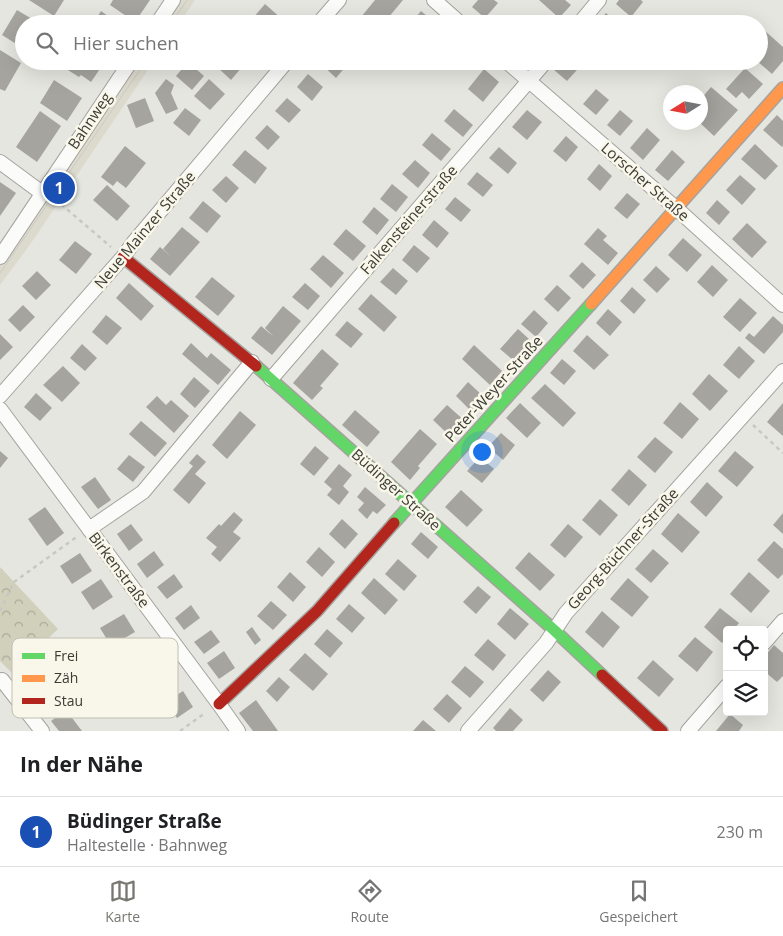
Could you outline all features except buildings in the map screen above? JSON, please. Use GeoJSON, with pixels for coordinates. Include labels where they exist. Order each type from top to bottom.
{"type":"FeatureCollection","features":[{"type":"Feature","properties":{"kind":"street"},"geometry":{"type":"LineString","coordinates":[[163,15],[173,0]]}},
{"type":"Feature","properties":{"kind":"street"},"geometry":{"type":"LineString","coordinates":[[326,15],[338,0]]}},
{"type":"Feature","properties":{"kind":"street"},"geometry":{"type":"LineString","coordinates":[[434,0],[452,15]]}},
{"type":"Feature","properties":{"kind":"street"},"geometry":{"type":"LineString","coordinates":[[586,15],[599,0]]}},
{"type":"Feature","properties":{"kind":"street","name":"Bahnweg"},"geometry":{"type":"LineString","coordinates":[[0,257],[125,70]]}},
{"type":"Feature","properties":{"kind":"street","name":"Neue Mainzer Straße"},"geometry":{"type":"LineString","coordinates":[[0,396],[118,253],[134,242],[279,70]]}},
{"type":"Feature","properties":{"kind":"street","name":"Lorscher Straße"},"geometry":{"type":"LineString","coordinates":[[516,70],[677,209],[783,305]]}},
{"type":"Feature","properties":{"kind":"street","name":"Falkensteinerstraße"},"geometry":{"type":"LineString","coordinates":[[271,379],[538,70]]}},
{"type":"Feature","properties":{"kind":"street","name":"Peter-Weyer-Straße"},"geometry":{"type":"LineString","coordinates":[[219,704],[317,611],[411,503],[677,209],[783,88]]}},
{"type":"Feature","properties":{"kind":"street"},"geometry":{"type":"LineString","coordinates":[[0,162],[42,193]]}},
{"type":"Feature","properties":{"kind":"street","name":"Büdinger Straße"},"geometry":{"type":"LineString","coordinates":[[118,253],[252,362],[554,630],[662,731]]}},
{"type":"Feature","properties":{"kind":"street"},"geometry":{"type":"LineString","coordinates":[[89,529],[143,492],[252,362]]}},
{"type":"Feature","properties":{"kind":"street","name":"Georg-Büchner-Straße"},"geometry":{"type":"LineString","coordinates":[[468,731],[546,643],[566,613],[783,371]]}},
{"type":"Feature","properties":{"kind":"street","name":"Birkenstraße"},"geometry":{"type":"LineString","coordinates":[[0,410],[170,638]]}},
{"type":"Feature","properties":{"kind":"street"},"geometry":{"type":"LineString","coordinates":[[768,638],[783,621]]}},
{"type":"Feature","properties":{"kind":"street","name":"Birkenstraße"},"geometry":{"type":"LineString","coordinates":[[178,649],[238,731]]}},
{"type":"Feature","properties":{"kind":"street"},"geometry":{"type":"LineString","coordinates":[[2,680],[12,693]]}},
{"type":"Feature","properties":{"kind":"street"},"geometry":{"type":"LineString","coordinates":[[688,731],[723,691]]}},
{"type":"Feature","properties":{"kind":"street"},"geometry":{"type":"LineString","coordinates":[[32,718],[42,731]]}},
{"type":"Feature","properties":{"kind":"path"},"geometry":{"type":"LineString","coordinates":[[64,206],[118,253]]}},
{"type":"Feature","properties":{"kind":"path"},"geometry":{"type":"LineString","coordinates":[[742,415],[783,453]]}},
{"type":"Feature","properties":{"kind":"path"},"geometry":{"type":"LineString","coordinates":[[0,611],[14,582],[89,529]]}},
{"type":"Feature","properties":{"kind":"path"},"geometry":{"type":"LineString","coordinates":[[180,731],[219,704]]}},
{"type":"Feature","properties":{"kind":"shaded area"},"geometry":{"type":"Polygon","coordinates":[[[179,0],[195,0],[185,15],[169,15],[179,0]]]}},
{"type":"Feature","properties":{"kind":"shaded area"},"geometry":{"type":"Polygon","coordinates":[[[132,70],[148,70],[29,246],[0,285],[0,264],[132,70]]]}},
{"type":"Feature","properties":{"kind":"green space"},"geometry":{"type":"Polygon","coordinates":[[[0,567],[58,629],[49,638],[12,638],[12,673],[0,661],[0,567]]]}},
{"type":"Feature","properties":{"kind":"tram line"},"geometry":{"type":"LineString","coordinates":[[177,15],[187,0]]}},
{"type":"Feature","properties":{"kind":"tram line"},"geometry":{"type":"LineString","coordinates":[[0,273],[140,70]]}},
{"type":"Feature","properties":{"kind":"traffic: fast"},"geometry":{"type":"LineString","coordinates":[[394,523],[591,304]]}},
{"type":"Feature","properties":{"kind":"traffic: fast"},"geometry":{"type":"LineString","coordinates":[[256,366],[554,630],[602,675]]}},
{"type":"Feature","properties":{"kind":"traffic: slow"},"geometry":{"type":"LineString","coordinates":[[591,304],[783,88]]}},
{"type":"Feature","properties":{"kind":"traffic: jam"},"geometry":{"type":"LineString","coordinates":[[123,257],[256,366]]}},
{"type":"Feature","properties":{"kind":"traffic: jam"},"geometry":{"type":"LineString","coordinates":[[219,704],[317,611],[394,523]]}},
{"type":"Feature","properties":{"kind":"traffic: jam"},"geometry":{"type":"LineString","coordinates":[[602,675],[662,731]]}},
{"type":"Feature","properties":{"kind":"place","name":"Büdinger Straße"},"geometry":{"type":"Point","coordinates":[59,188]}}]}
